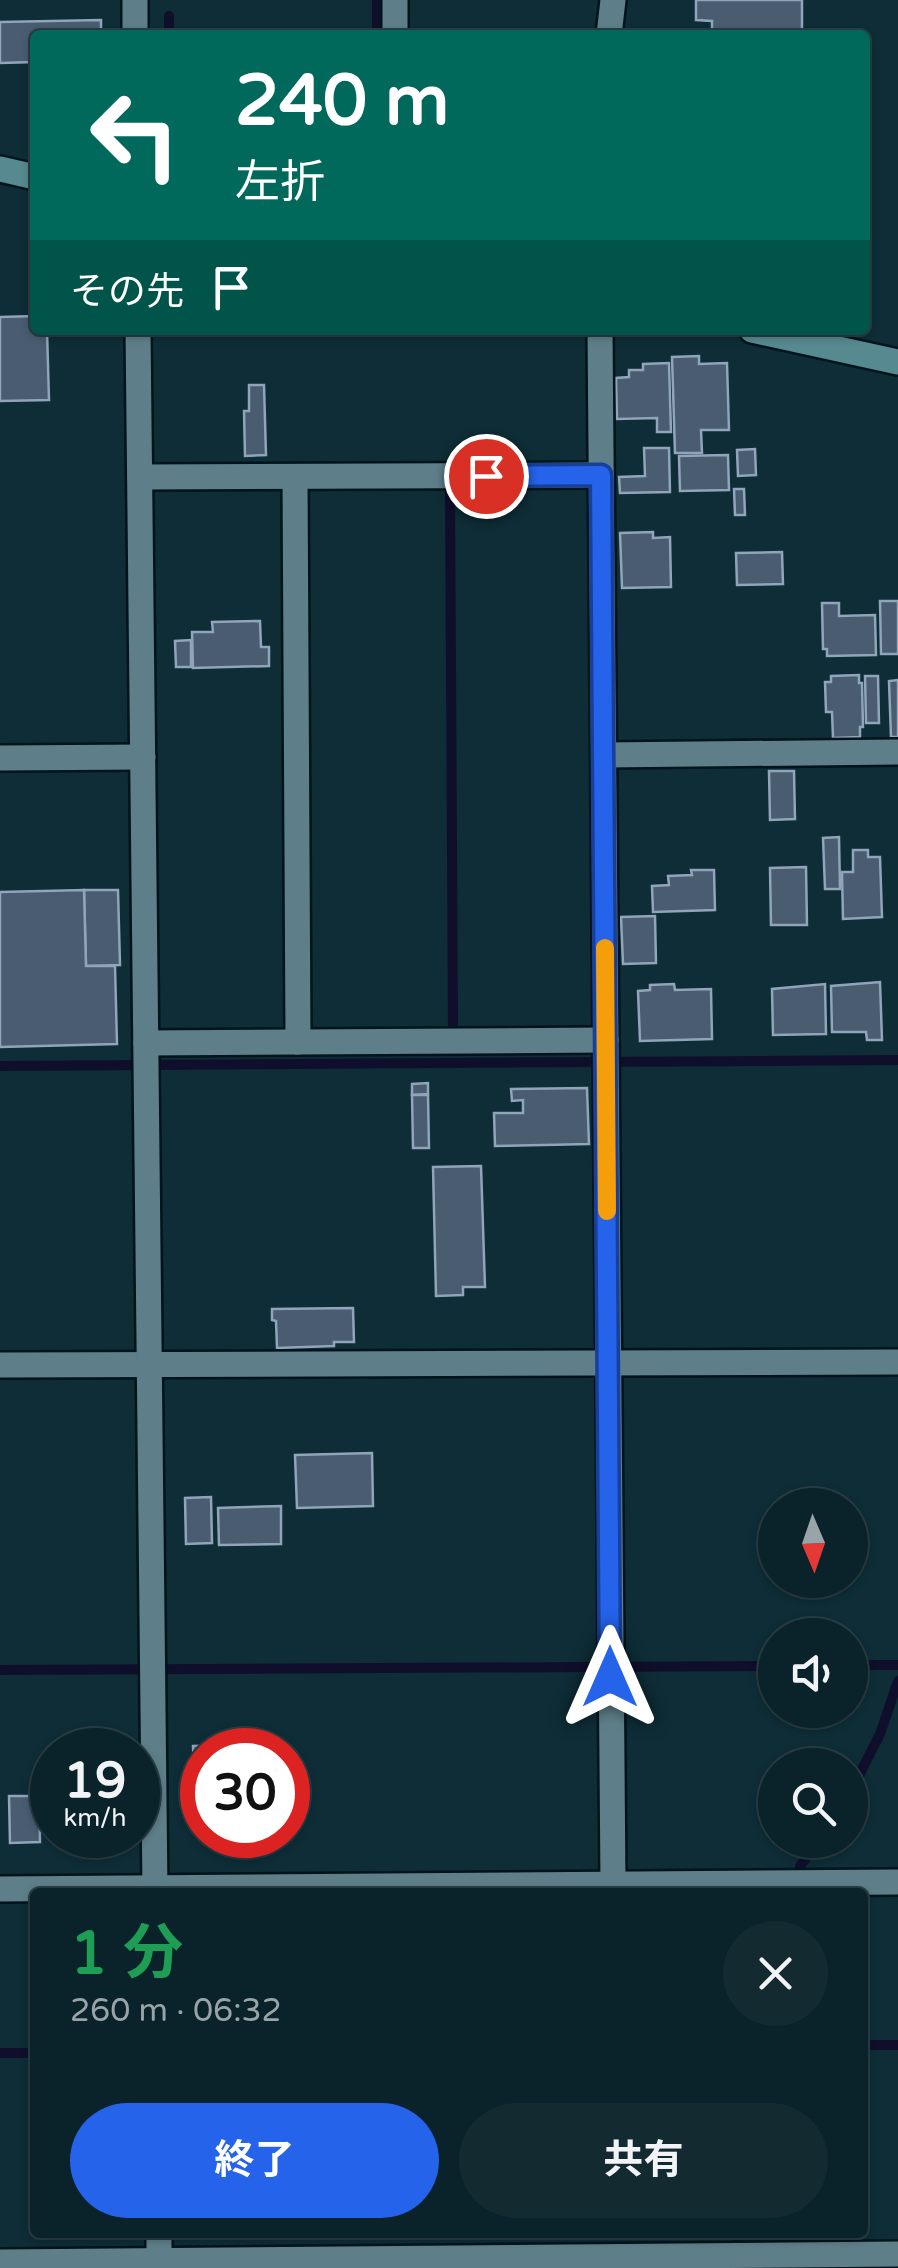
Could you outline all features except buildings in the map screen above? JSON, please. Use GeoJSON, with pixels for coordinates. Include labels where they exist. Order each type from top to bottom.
{"type":"FeatureCollection","features":[{"type":"Feature","properties":{"kind":"main road"},"geometry":{"type":"LineString","coordinates":[[0,169],[30,176]]}},
{"type":"Feature","properties":{"kind":"main road"},"geometry":{"type":"LineString","coordinates":[[775,335],[898,362]]}},
{"type":"Feature","properties":{"kind":"street"},"geometry":{"type":"LineString","coordinates":[[135,0],[135,30]]}},
{"type":"Feature","properties":{"kind":"street"},"geometry":{"type":"LineString","coordinates":[[395,0],[396,30]]}},
{"type":"Feature","properties":{"kind":"street"},"geometry":{"type":"LineString","coordinates":[[610,30],[613,0]]}},
{"type":"Feature","properties":{"kind":"street"},"geometry":{"type":"LineString","coordinates":[[138,335],[155,1888]]}},
{"type":"Feature","properties":{"kind":"street"},"geometry":{"type":"LineString","coordinates":[[600,335],[613,1884]]}},
{"type":"Feature","properties":{"kind":"street"},"geometry":{"type":"LineString","coordinates":[[140,477],[601,475]]}},
{"type":"Feature","properties":{"kind":"street"},"geometry":{"type":"LineString","coordinates":[[296,476],[298,1042]]}},
{"type":"Feature","properties":{"kind":"street"},"geometry":{"type":"LineString","coordinates":[[604,755],[898,752]]}},
{"type":"Feature","properties":{"kind":"street"},"geometry":{"type":"LineString","coordinates":[[0,758],[142,756]]}},
{"type":"Feature","properties":{"kind":"street"},"geometry":{"type":"LineString","coordinates":[[146,1056],[298,1042],[606,1056]]}},
{"type":"Feature","properties":{"kind":"street"},"geometry":{"type":"LineString","coordinates":[[0,1366],[898,1362]]}},
{"type":"Feature","properties":{"kind":"street"},"geometry":{"type":"LineString","coordinates":[[308,1888],[898,1882]]}},
{"type":"Feature","properties":{"kind":"street"},"geometry":{"type":"LineString","coordinates":[[0,1889],[30,1889]]}},
{"type":"Feature","properties":{"kind":"street"},"geometry":{"type":"LineString","coordinates":[[159,2238],[159,2264]]}},
{"type":"Feature","properties":{"kind":"street"},"geometry":{"type":"LineString","coordinates":[[0,2262],[159,2264],[898,2254]]}},
{"type":"Feature","properties":{"kind":"waterway"},"geometry":{"type":"LineString","coordinates":[[377,0],[377,30]]}},
{"type":"Feature","properties":{"kind":"waterway"},"geometry":{"type":"LineString","coordinates":[[169,16],[169,30]]}},
{"type":"Feature","properties":{"kind":"waterway"},"geometry":{"type":"LineString","coordinates":[[450,489],[453,1028]]}},
{"type":"Feature","properties":{"kind":"waterway"},"geometry":{"type":"LineString","coordinates":[[0,1066],[898,1060]]}},
{"type":"Feature","properties":{"kind":"waterway"},"geometry":{"type":"LineString","coordinates":[[868,1665],[898,1665]]}},
{"type":"Feature","properties":{"kind":"waterway"},"geometry":{"type":"LineString","coordinates":[[0,1670],[758,1666]]}},
{"type":"Feature","properties":{"kind":"waterway"},"geometry":{"type":"LineString","coordinates":[[868,1758],[898,1681]]}},
{"type":"Feature","properties":{"kind":"waterway"},"geometry":{"type":"LineString","coordinates":[[799,1882],[800,1866],[806,1858]]}},
{"type":"Feature","properties":{"kind":"waterway"},"geometry":{"type":"LineString","coordinates":[[868,2045],[898,2045]]}},
{"type":"Feature","properties":{"kind":"waterway"},"geometry":{"type":"LineString","coordinates":[[0,2053],[30,2053]]}},
{"type":"Feature","properties":{"kind":"waterway"},"geometry":{"type":"LineString","coordinates":[[735,2268],[738,2238]]}},
{"type":"Feature","properties":{"kind":"slow traffic"},"geometry":{"type":"LineString","coordinates":[[605,948],[607,1211]]}},
{"type":"Feature","properties":{"kind":"route"},"geometry":{"type":"LineString","coordinates":[[486,476],[601,475],[610,1677]]}}]}
